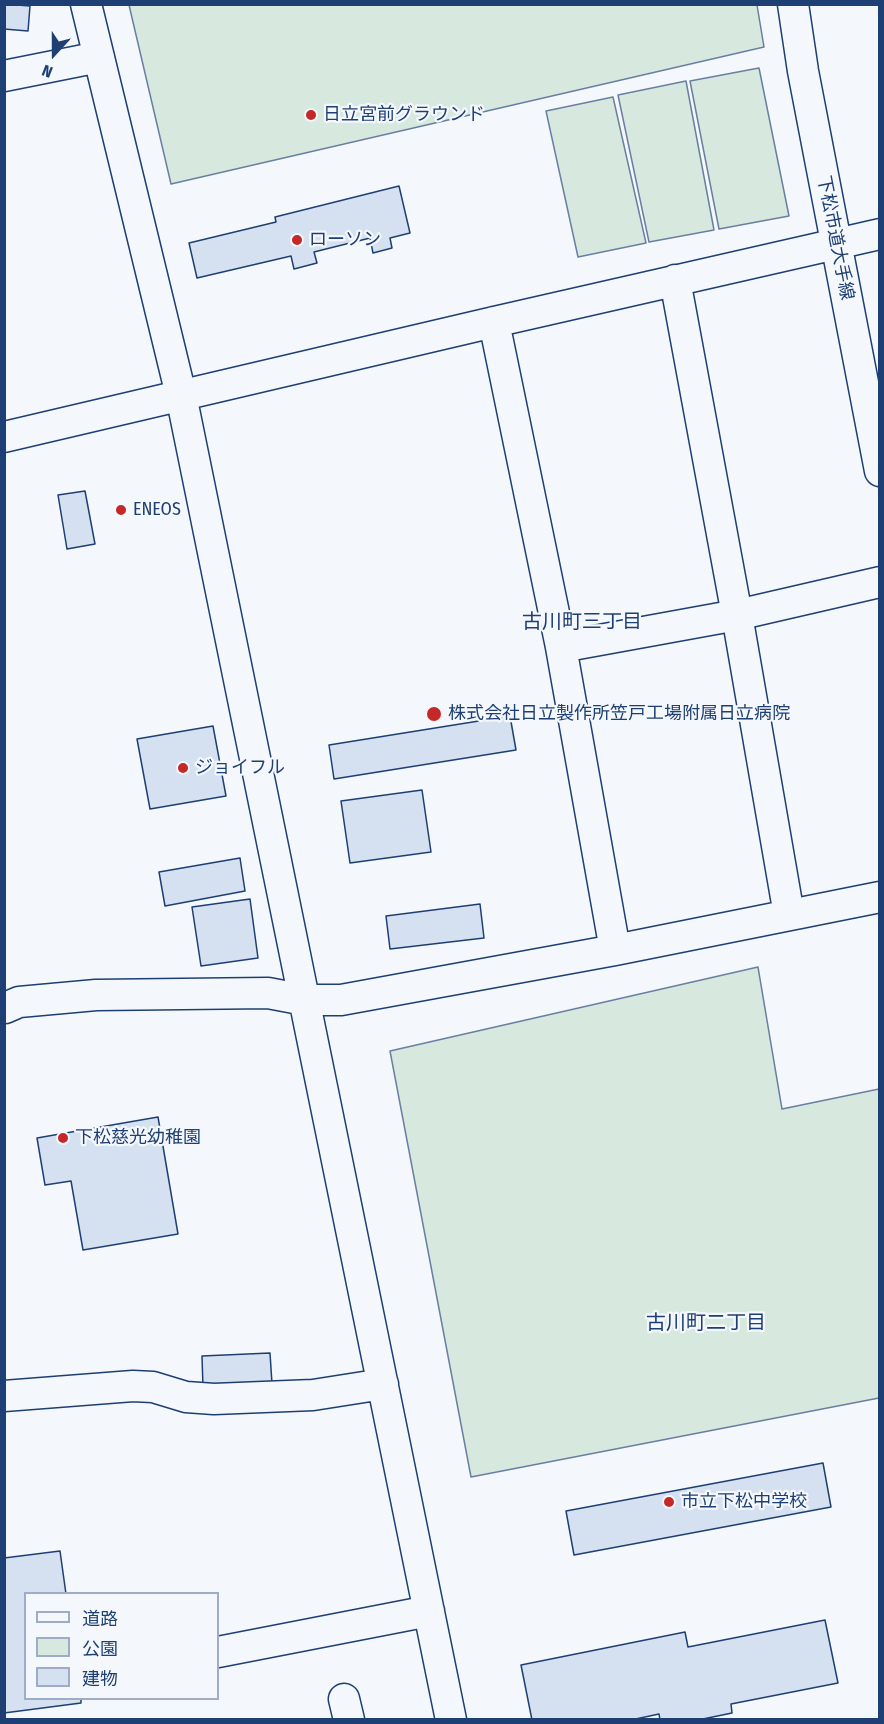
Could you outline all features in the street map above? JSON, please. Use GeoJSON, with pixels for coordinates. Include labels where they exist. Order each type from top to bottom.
{"type":"FeatureCollection","features":[{"type":"Feature","properties":{"kind":"street"},"geometry":{"type":"LineString","coordinates":[[86,4],[181,395],[451,1719]]}},
{"type":"Feature","properties":{"kind":"street","name":"下松市道大手線"},"geometry":{"type":"LineString","coordinates":[[793,4],[803,71],[879,471]]}},
{"type":"Feature","properties":{"kind":"street"},"geometry":{"type":"LineString","coordinates":[[4,75],[99,57]]}},
{"type":"Feature","properties":{"kind":"street"},"geometry":{"type":"LineString","coordinates":[[4,436],[879,234]]}},
{"type":"Feature","properties":{"kind":"street"},"geometry":{"type":"LineString","coordinates":[[675,280],[737,615],[789,915]]}},
{"type":"Feature","properties":{"kind":"street"},"geometry":{"type":"LineString","coordinates":[[494,322],[561,647],[615,950]]}},
{"type":"Feature","properties":{"kind":"street"},"geometry":{"type":"LineString","coordinates":[[561,647],[737,615],[879,582]]}},
{"type":"Feature","properties":{"kind":"street"},"geometry":{"type":"LineString","coordinates":[[5,1008],[19,1002],[96,995],[268,993],[305,1000],[342,1000],[615,950],[879,897]]}},
{"type":"Feature","properties":{"kind":"street"},"geometry":{"type":"LineString","coordinates":[[4,1396],[153,1387],[186,1397],[214,1399],[312,1395],[383,1384]]}},
{"type":"Feature","properties":{"kind":"street"},"geometry":{"type":"LineString","coordinates":[[219,1652],[429,1611]]}},
{"type":"Feature","properties":{"kind":"green space","name":"日立宮前グラウンド"},"geometry":{"type":"Polygon","coordinates":[[[129,5],[757,5],[764,47],[171,184],[129,5]]]}},
{"type":"Feature","properties":{"kind":"green space"},"geometry":{"type":"Polygon","coordinates":[[[759,68],[789,216],[719,229],[690,81],[759,68]]]}},
{"type":"Feature","properties":{"kind":"green space"},"geometry":{"type":"Polygon","coordinates":[[[686,81],[714,230],[649,242],[618,95],[686,81]]]}},
{"type":"Feature","properties":{"kind":"green space"},"geometry":{"type":"Polygon","coordinates":[[[613,97],[646,243],[578,257],[546,111],[613,97]]]}},
{"type":"Feature","properties":{"kind":"green space"},"geometry":{"type":"Polygon","coordinates":[[[758,967],[782,1109],[879,1089],[879,1398],[471,1477],[390,1051],[758,967]]]}},
{"type":"Feature","properties":{"kind":"building"},"geometry":{"type":"Polygon","coordinates":[[[4,4],[30,6],[28,31],[4,29],[4,4]]]}},
{"type":"Feature","properties":{"kind":"building"},"geometry":{"type":"Polygon","coordinates":[[[399,186],[410,233],[390,238],[392,248],[373,253],[370,238],[314,252],[317,263],[294,269],[291,256],[197,278],[189,243],[276,222],[275,217],[399,186]]]}},
{"type":"Feature","properties":{"kind":"building"},"geometry":{"type":"Polygon","coordinates":[[[85,491],[95,544],[67,549],[58,495],[85,491]]]}},
{"type":"Feature","properties":{"kind":"building"},"geometry":{"type":"Polygon","coordinates":[[[510,716],[516,750],[334,779],[329,745],[510,716]]]}},
{"type":"Feature","properties":{"kind":"building"},"geometry":{"type":"Polygon","coordinates":[[[213,726],[226,796],[150,809],[137,739],[213,726]]]}},
{"type":"Feature","properties":{"kind":"building"},"geometry":{"type":"Polygon","coordinates":[[[422,790],[431,852],[350,863],[341,801],[422,790]]]}},
{"type":"Feature","properties":{"kind":"building"},"geometry":{"type":"Polygon","coordinates":[[[240,858],[245,891],[165,906],[159,872],[240,858]]]}},
{"type":"Feature","properties":{"kind":"building"},"geometry":{"type":"Polygon","coordinates":[[[250,899],[258,958],[201,966],[192,907],[250,899]]]}},
{"type":"Feature","properties":{"kind":"building"},"geometry":{"type":"Polygon","coordinates":[[[480,904],[484,938],[390,949],[386,916],[480,904]]]}},
{"type":"Feature","properties":{"kind":"building"},"geometry":{"type":"Polygon","coordinates":[[[158,1117],[178,1234],[83,1250],[71,1181],[45,1185],[37,1138],[158,1117]]]}},
{"type":"Feature","properties":{"kind":"building"},"geometry":{"type":"Polygon","coordinates":[[[270,1353],[272,1384],[203,1388],[202,1356],[270,1353]]]}},
{"type":"Feature","properties":{"kind":"building"},"geometry":{"type":"Polygon","coordinates":[[[823,1463],[831,1507],[574,1555],[566,1511],[823,1463]]]}},
{"type":"Feature","properties":{"kind":"building"},"geometry":{"type":"Polygon","coordinates":[[[60,1551],[66,1592],[24,1592],[24,1700],[81,1700],[81,1703],[4,1713],[4,1558],[60,1551]]]}},
{"type":"Feature","properties":{"kind":"building"},"geometry":{"type":"Polygon","coordinates":[[[825,1620],[838,1683],[731,1704],[732,1713],[698,1720],[660,1720],[659,1714],[631,1720],[532,1720],[521,1665],[685,1632],[688,1647],[825,1620]]]}},
{"type":"Feature","properties":{"kind":"place","name":"日立宮前グラウンド"},"geometry":{"type":"Point","coordinates":[311,115]}},
{"type":"Feature","properties":{"kind":"place","name":"ローソン"},"geometry":{"type":"Point","coordinates":[297,240]}},
{"type":"Feature","properties":{"kind":"place","name":"ENEOS"},"geometry":{"type":"Point","coordinates":[121,510]}},
{"type":"Feature","properties":{"kind":"place","name":"株式会社日立製作所笠戸工場附属日立病院"},"geometry":{"type":"Point","coordinates":[434,714]}},
{"type":"Feature","properties":{"kind":"place","name":"ジョイフル"},"geometry":{"type":"Point","coordinates":[183,768]}},
{"type":"Feature","properties":{"kind":"place","name":"下松慈光幼稚園"},"geometry":{"type":"Point","coordinates":[63,1138]}},
{"type":"Feature","properties":{"kind":"place","name":"市立下松中学校"},"geometry":{"type":"Point","coordinates":[669,1502]}},
{"type":"Feature","properties":{"kind":"district","name":"古川町三丁目"},"geometry":{"type":"Point","coordinates":[582,622]}},
{"type":"Feature","properties":{"kind":"district","name":"古川町二丁目"},"geometry":{"type":"Point","coordinates":[706,1323]}}]}
